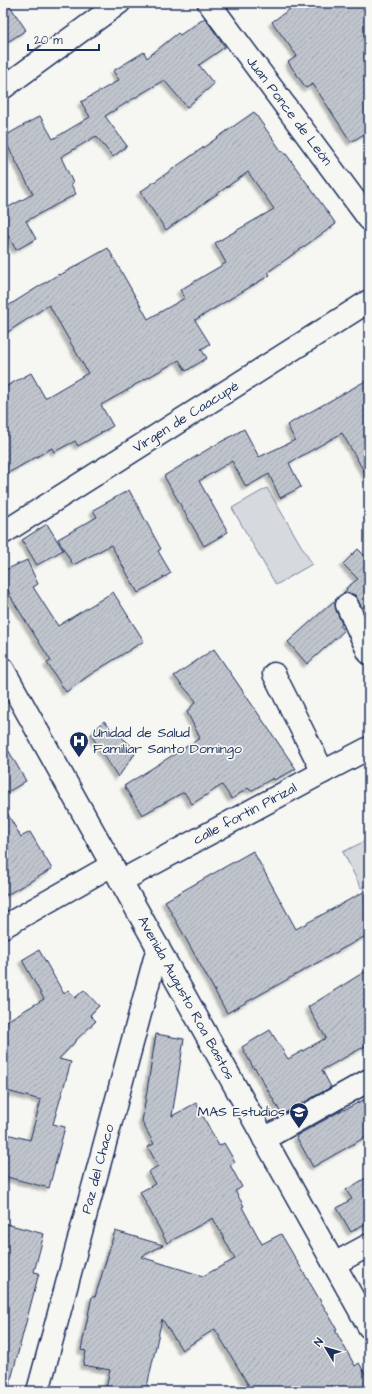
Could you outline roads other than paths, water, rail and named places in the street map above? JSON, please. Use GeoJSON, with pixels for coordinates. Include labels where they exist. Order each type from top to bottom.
{"type":"FeatureCollection","features":[{"type":"Feature","properties":{"kind":"street"},"geometry":{"type":"LineString","coordinates":[[3,88],[119,3]]}},
{"type":"Feature","properties":{"kind":"street","name":"Juan Ponce de León"},"geometry":{"type":"LineString","coordinates":[[209,3],[369,218]]}},
{"type":"Feature","properties":{"kind":"street","name":"Virgen de Caacupé"},"geometry":{"type":"LineString","coordinates":[[3,533],[369,301]]}},
{"type":"Feature","properties":{"kind":"street"},"geometry":{"type":"LineString","coordinates":[[347,605],[369,653]]}},
{"type":"Feature","properties":{"kind":"street","name":"Avenida Augusto Roa Bastos"},"geometry":{"type":"LineString","coordinates":[[3,669],[369,1327]]}},
{"type":"Feature","properties":{"kind":"street"},"geometry":{"type":"LineString","coordinates":[[274,674],[323,772]]}},
{"type":"Feature","properties":{"kind":"street","name":"calle fortin Pirizal"},"geometry":{"type":"LineString","coordinates":[[3,926],[117,873],[369,748]]}},
{"type":"Feature","properties":{"kind":"street","name":"Paz del Chaco"},"geometry":{"type":"LineString","coordinates":[[38,1391],[158,947]]}},
{"type":"Feature","properties":{"kind":"street"},"geometry":{"type":"LineString","coordinates":[[264,1139],[369,1080]]}},
{"type":"Feature","properties":{"kind":"street"},"geometry":{"type":"LineString","coordinates":[[334,1264],[369,1244]]}},
{"type":"Feature","properties":{"kind":"place","name":"Unidad de Salud Familiar Santo Domingo"},"geometry":{"type":"Point","coordinates":[79,758]}},
{"type":"Feature","properties":{"kind":"place","name":"MAS Estudios"},"geometry":{"type":"Point","coordinates":[299,1129]}}]}
